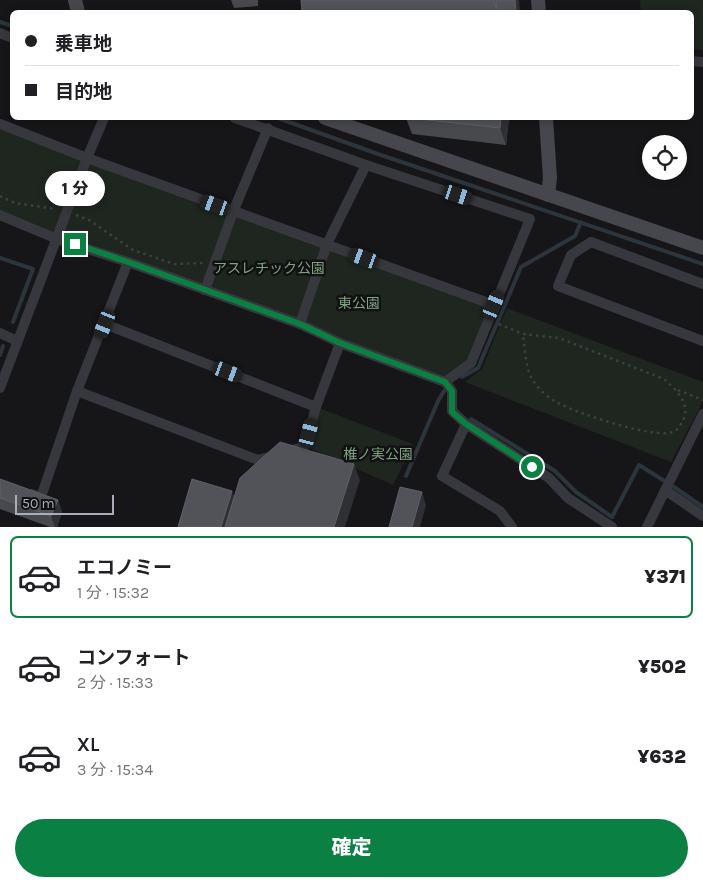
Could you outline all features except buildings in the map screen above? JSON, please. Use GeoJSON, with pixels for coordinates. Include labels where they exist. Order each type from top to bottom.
{"type":"FeatureCollection","features":[{"type":"Feature","properties":{"kind":"street"},"geometry":{"type":"LineString","coordinates":[[0,388],[103,120]]}},
{"type":"Feature","properties":{"kind":"street"},"geometry":{"type":"LineString","coordinates":[[242,120],[366,165],[530,219],[471,363],[445,382]]}},
{"type":"Feature","properties":{"kind":"street"},"geometry":{"type":"LineString","coordinates":[[331,120],[703,248]]}},
{"type":"Feature","properties":{"kind":"street"},"geometry":{"type":"LineString","coordinates":[[546,120],[550,178],[548,195]]}},
{"type":"Feature","properties":{"kind":"street"},"geometry":{"type":"LineString","coordinates":[[0,124],[233,212],[494,305]]}},
{"type":"Feature","properties":{"kind":"street"},"geometry":{"type":"LineString","coordinates":[[205,290],[233,212],[268,128]]}},
{"type":"Feature","properties":{"kind":"street"},"geometry":{"type":"LineString","coordinates":[[300,324],[327,244],[366,165]]}},
{"type":"Feature","properties":{"kind":"street"},"geometry":{"type":"LineString","coordinates":[[0,215],[57,239],[128,262],[300,324],[340,343],[445,382],[452,391],[452,412],[466,424],[549,478],[568,498],[612,527]]}},
{"type":"Feature","properties":{"kind":"street"},"geometry":{"type":"LineString","coordinates":[[703,284],[591,242],[571,255],[558,286],[703,341]]}},
{"type":"Feature","properties":{"kind":"street"},"geometry":{"type":"LineString","coordinates":[[25,492],[41,497],[77,391],[128,262]]}},
{"type":"Feature","properties":{"kind":"street"},"geometry":{"type":"LineString","coordinates":[[105,324],[316,407]]}},
{"type":"Feature","properties":{"kind":"street"},"geometry":{"type":"LineString","coordinates":[[0,333],[18,341]]}},
{"type":"Feature","properties":{"kind":"street"},"geometry":{"type":"LineString","coordinates":[[77,391],[258,460],[306,446],[316,407],[340,343]]}},
{"type":"Feature","properties":{"kind":"street"},"geometry":{"type":"LineString","coordinates":[[647,527],[703,414]]}},
{"type":"Feature","properties":{"kind":"street"},"geometry":{"type":"LineString","coordinates":[[466,424],[442,476],[500,511],[512,527]]}},
{"type":"Feature","properties":{"kind":"street"},"geometry":{"type":"LineString","coordinates":[[665,490],[703,516]]}},
{"type":"Feature","properties":{"kind":"path"},"geometry":{"type":"LineString","coordinates":[[0,196],[15,203],[67,211],[89,220],[133,250],[174,264],[214,264]]}},
{"type":"Feature","properties":{"kind":"path"},"geometry":{"type":"LineString","coordinates":[[507,328],[523,334],[559,338],[664,380],[677,390],[703,400]]}},
{"type":"Feature","properties":{"kind":"path"},"geometry":{"type":"LineString","coordinates":[[523,334],[526,356],[534,382],[558,403],[579,412],[648,432],[672,432],[684,420],[686,408],[677,390]]}},
{"type":"Feature","properties":{"kind":"green space"},"geometry":{"type":"Polygon","coordinates":[[[640,0],[703,0],[703,50],[694,49],[694,10],[641,10],[640,0]]]}},
{"type":"Feature","properties":{"kind":"green space"},"geometry":{"type":"Polygon","coordinates":[[[0,124],[494,305],[471,363],[445,382],[0,215],[0,124]]]}},
{"type":"Feature","properties":{"kind":"green space"},"geometry":{"type":"Polygon","coordinates":[[[507,308],[703,382],[703,399],[700,407],[671,462],[465,382],[482,369],[507,308]]]}},
{"type":"Feature","properties":{"kind":"green space","name":"椎ノ実公園"},"geometry":{"type":"Polygon","coordinates":[[[316,407],[413,444],[393,485],[305,446],[316,407]]]}},
{"type":"Feature","properties":{"kind":"waterway"},"geometry":{"type":"LineString","coordinates":[[0,22],[10,25]]}},
{"type":"Feature","properties":{"kind":"waterway"},"geometry":{"type":"LineString","coordinates":[[284,120],[375,153],[703,264]]}},
{"type":"Feature","properties":{"kind":"waterway"},"geometry":{"type":"LineString","coordinates":[[462,377],[478,368],[521,267],[575,236],[581,222]]}},
{"type":"Feature","properties":{"kind":"waterway"},"geometry":{"type":"LineString","coordinates":[[0,258],[33,269],[13,322]]}},
{"type":"Feature","properties":{"kind":"waterway"},"geometry":{"type":"LineString","coordinates":[[0,355],[3,346]]}},
{"type":"Feature","properties":{"kind":"waterway"},"geometry":{"type":"LineString","coordinates":[[406,476],[444,391]]}},
{"type":"Feature","properties":{"kind":"waterway"},"geometry":{"type":"LineString","coordinates":[[471,419],[555,471],[576,492],[612,517],[639,465],[663,480]]}},
{"type":"Feature","properties":{"kind":"waterway"},"geometry":{"type":"LineString","coordinates":[[674,487],[703,507]]}},
{"type":"Feature","properties":{"kind":"route"},"geometry":{"type":"LineString","coordinates":[[75,244],[300,324],[340,343],[445,382],[452,391],[452,412],[466,424],[532,467]]}},
{"type":"Feature","properties":{"kind":"park label","name":"アスレチック公園"},"geometry":{"type":"Point","coordinates":[269,268]}},
{"type":"Feature","properties":{"kind":"park label","name":"東公園"},"geometry":{"type":"Point","coordinates":[359,303]}}]}
